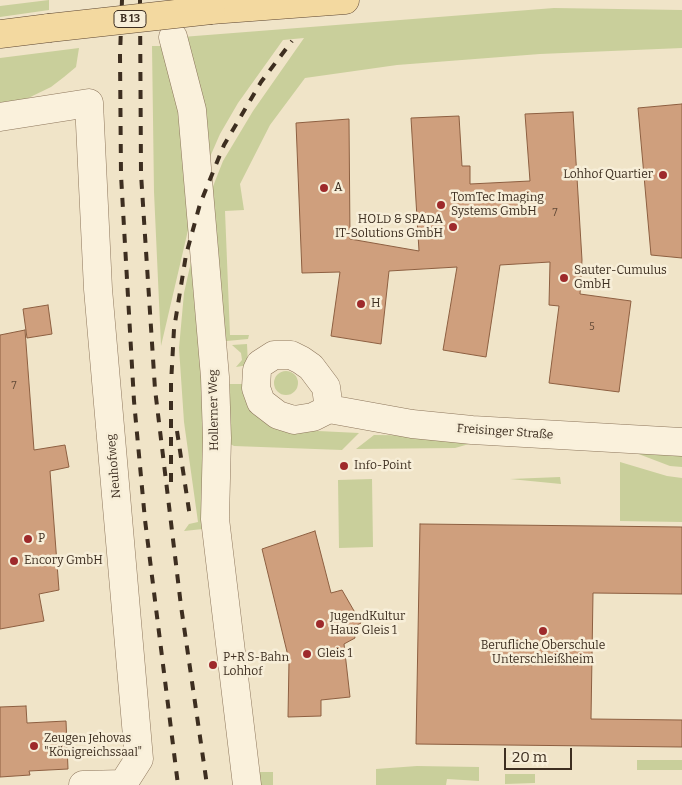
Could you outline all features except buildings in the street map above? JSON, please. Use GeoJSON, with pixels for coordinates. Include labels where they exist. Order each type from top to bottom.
{"type":"FeatureCollection","features":[{"type":"Feature","properties":{"kind":"main road","name":"B 13"},"geometry":{"type":"LineString","coordinates":[[0,34],[211,10],[346,0]]}},
{"type":"Feature","properties":{"kind":"street","name":"Hollerner Weg"},"geometry":{"type":"LineString","coordinates":[[173,37],[192,110],[215,377],[217,438],[215,520],[246,785]]}},
{"type":"Feature","properties":{"kind":"street","name":"Neuhofweg"},"geometry":{"type":"LineString","coordinates":[[0,117],[89,103],[98,289],[139,759],[123,784],[83,785]]}},
{"type":"Feature","properties":{"kind":"street","name":"Freisinger Straße"},"geometry":{"type":"LineString","coordinates":[[329,409],[412,424],[472,430],[682,442]]}},
{"type":"Feature","properties":{"kind":"green space"},"geometry":{"type":"Polygon","coordinates":[[[49,0],[49,10],[0,17],[0,6],[49,0]]]}},
{"type":"Feature","properties":{"kind":"green space"},"geometry":{"type":"Polygon","coordinates":[[[554,8],[682,10],[682,48],[540,54],[397,65],[305,78],[270,125],[240,184],[244,210],[225,211],[230,335],[249,335],[248,339],[216,342],[208,199],[223,161],[253,111],[304,38],[283,40],[238,103],[220,134],[206,166],[182,37],[554,8]]]}},
{"type":"Feature","properties":{"kind":"green space"},"geometry":{"type":"Polygon","coordinates":[[[152,46],[165,46],[183,118],[192,213],[161,346],[154,192],[152,46]]]}},
{"type":"Feature","properties":{"kind":"green space"},"geometry":{"type":"Polygon","coordinates":[[[79,48],[76,67],[51,87],[18,103],[0,105],[0,58],[79,48]]]}},
{"type":"Feature","properties":{"kind":"green space"},"geometry":{"type":"Polygon","coordinates":[[[193,253],[208,453],[203,529],[184,531],[189,524],[198,522],[184,422],[179,348],[184,293],[193,253]]]}},
{"type":"Feature","properties":{"kind":"green space"},"geometry":{"type":"Polygon","coordinates":[[[247,344],[248,365],[236,367],[242,360],[241,353],[232,345],[247,344]]]}},
{"type":"Feature","properties":{"kind":"green space"},"geometry":{"type":"Polygon","coordinates":[[[286,371],[295,374],[298,383],[295,392],[286,395],[277,392],[274,383],[277,374],[286,371]]]}},
{"type":"Feature","properties":{"kind":"green space"},"geometry":{"type":"Polygon","coordinates":[[[224,384],[242,384],[254,412],[263,421],[277,429],[359,433],[342,450],[234,446],[228,443],[224,384]]]}},
{"type":"Feature","properties":{"kind":"green space"},"geometry":{"type":"Polygon","coordinates":[[[374,435],[452,436],[469,444],[455,448],[356,449],[374,435]]]}},
{"type":"Feature","properties":{"kind":"green space"},"geometry":{"type":"Polygon","coordinates":[[[628,450],[682,453],[682,467],[670,466],[628,450]]]}},
{"type":"Feature","properties":{"kind":"green space"},"geometry":{"type":"Polygon","coordinates":[[[620,462],[667,476],[682,478],[682,522],[620,521],[620,462]]]}},
{"type":"Feature","properties":{"kind":"green space"},"geometry":{"type":"Polygon","coordinates":[[[560,477],[561,484],[510,479],[560,477]]]}},
{"type":"Feature","properties":{"kind":"green space"},"geometry":{"type":"Polygon","coordinates":[[[372,479],[373,547],[339,548],[338,480],[372,479]]]}},
{"type":"Feature","properties":{"kind":"green space"},"geometry":{"type":"Polygon","coordinates":[[[637,760],[682,760],[682,770],[637,770],[637,760]]]}},
{"type":"Feature","properties":{"kind":"green space"},"geometry":{"type":"Polygon","coordinates":[[[417,766],[479,767],[479,781],[447,779],[446,785],[376,785],[376,769],[417,766]]]}},
{"type":"Feature","properties":{"kind":"green space"},"geometry":{"type":"Polygon","coordinates":[[[257,772],[273,772],[273,785],[255,785],[257,772]]]}},
{"type":"Feature","properties":{"kind":"green space"},"geometry":{"type":"Polygon","coordinates":[[[505,774],[535,774],[535,783],[505,784],[505,774]]]}},
{"type":"Feature","properties":{"kind":"railway"},"geometry":{"type":"LineString","coordinates":[[122,0],[120,55],[121,175],[134,401],[145,520],[178,785]]}},
{"type":"Feature","properties":{"kind":"railway"},"geometry":{"type":"LineString","coordinates":[[140,0],[141,174],[155,389],[181,606],[207,785]]}},
{"type":"Feature","properties":{"kind":"railway"},"geometry":{"type":"LineString","coordinates":[[171,482],[171,384],[174,329],[186,255],[200,204],[224,145],[261,82],[292,41]]}},
{"type":"Feature","properties":{"kind":"railway"},"geometry":{"type":"LineString","coordinates":[[177,431],[190,517]]}},
{"type":"Feature","properties":{"kind":"place","name":"Lohhof Quartier"},"geometry":{"type":"Point","coordinates":[663,175]}},
{"type":"Feature","properties":{"kind":"place","name":"A"},"geometry":{"type":"Point","coordinates":[324,188]}},
{"type":"Feature","properties":{"kind":"place","name":"TomTec Imaging Systems GmbH"},"geometry":{"type":"Point","coordinates":[441,205]}},
{"type":"Feature","properties":{"kind":"place","name":"HOLD & SPADA IT-Solutions GmbH"},"geometry":{"type":"Point","coordinates":[453,227]}},
{"type":"Feature","properties":{"kind":"place","name":"Sauter-Cumulus GmbH"},"geometry":{"type":"Point","coordinates":[564,278]}},
{"type":"Feature","properties":{"kind":"place","name":"H"},"geometry":{"type":"Point","coordinates":[361,304]}},
{"type":"Feature","properties":{"kind":"place","name":"Info-Point"},"geometry":{"type":"Point","coordinates":[344,466]}},
{"type":"Feature","properties":{"kind":"place","name":"P"},"geometry":{"type":"Point","coordinates":[28,539]}},
{"type":"Feature","properties":{"kind":"place","name":"Encory GmbH"},"geometry":{"type":"Point","coordinates":[14,561]}},
{"type":"Feature","properties":{"kind":"place","name":"JugendKultur Haus Gleis 1"},"geometry":{"type":"Point","coordinates":[320,624]}},
{"type":"Feature","properties":{"kind":"place","name":"Berufliche Oberschule Unterschleißheim"},"geometry":{"type":"Point","coordinates":[543,631]}},
{"type":"Feature","properties":{"kind":"place","name":"Gleis 1"},"geometry":{"type":"Point","coordinates":[307,654]}},
{"type":"Feature","properties":{"kind":"place","name":"P+R S-Bahn Lohhof"},"geometry":{"type":"Point","coordinates":[213,665]}},
{"type":"Feature","properties":{"kind":"place","name":"Zeugen Jehovas \"Königreichssaal\""},"geometry":{"type":"Point","coordinates":[34,746]}}]}
